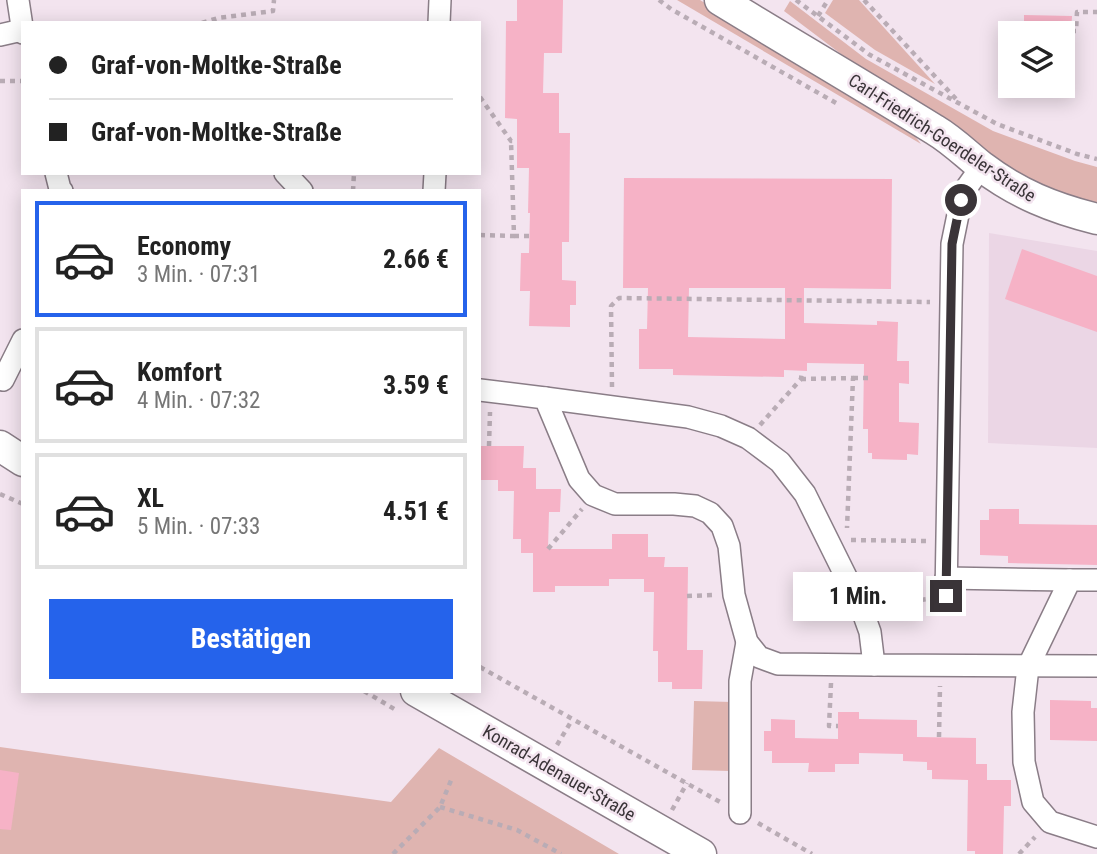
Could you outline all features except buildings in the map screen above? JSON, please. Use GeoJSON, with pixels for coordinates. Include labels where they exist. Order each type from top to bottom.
{"type":"FeatureCollection","features":[{"type":"Feature","properties":{"kind":"street"},"geometry":{"type":"LineString","coordinates":[[19,0],[21,21]]}},
{"type":"Feature","properties":{"kind":"street"},"geometry":{"type":"LineString","coordinates":[[439,21],[440,0]]}},
{"type":"Feature","properties":{"kind":"street","name":"Carl-Friedrich-Goerdeler-Straße"},"geometry":{"type":"LineString","coordinates":[[720,0],[945,136],[982,166],[1032,198],[1097,219]]}},
{"type":"Feature","properties":{"kind":"street"},"geometry":{"type":"LineString","coordinates":[[0,35],[21,32]]}},
{"type":"Feature","properties":{"kind":"street"},"geometry":{"type":"LineString","coordinates":[[982,166],[961,200],[952,244],[946,587],[1097,580]]}},
{"type":"Feature","properties":{"kind":"street"},"geometry":{"type":"LineString","coordinates":[[287,175],[300,189]]}},
{"type":"Feature","properties":{"kind":"street"},"geometry":{"type":"LineString","coordinates":[[3,380],[21,344]]}},
{"type":"Feature","properties":{"kind":"street"},"geometry":{"type":"LineString","coordinates":[[485,391],[688,417],[721,426],[748,439],[780,462],[805,494],[861,607],[870,632],[874,665]]}},
{"type":"Feature","properties":{"kind":"street"},"geometry":{"type":"LineString","coordinates":[[545,398],[579,479],[593,495],[615,504],[695,506],[710,513],[722,526],[729,546],[734,595],[747,642],[759,657],[778,663],[1097,666]]}},
{"type":"Feature","properties":{"kind":"street"},"geometry":{"type":"LineString","coordinates":[[0,446],[21,460]]}},
{"type":"Feature","properties":{"kind":"street"},"geometry":{"type":"LineString","coordinates":[[1070,580],[1028,667],[1023,712],[1024,762],[1033,802],[1050,822],[1097,837]]}},
{"type":"Feature","properties":{"kind":"street"},"geometry":{"type":"LineString","coordinates":[[740,813],[740,681],[747,642]]}},
{"type":"Feature","properties":{"kind":"street","name":"Konrad-Adenauer-Straße"},"geometry":{"type":"LineString","coordinates":[[419,693],[701,854]]}},
{"type":"Feature","properties":{"kind":"path"},"geometry":{"type":"LineString","coordinates":[[208,21],[273,11],[274,0]]}},
{"type":"Feature","properties":{"kind":"path"},"geometry":{"type":"LineString","coordinates":[[659,0],[838,104]]}},
{"type":"Feature","properties":{"kind":"path"},"geometry":{"type":"LineString","coordinates":[[796,0],[870,55],[997,124],[1097,159]]}},
{"type":"Feature","properties":{"kind":"path"},"geometry":{"type":"LineString","coordinates":[[818,16],[828,0]]}},
{"type":"Feature","properties":{"kind":"path"},"geometry":{"type":"LineString","coordinates":[[864,0],[961,104]]}},
{"type":"Feature","properties":{"kind":"path"},"geometry":{"type":"LineString","coordinates":[[1075,31],[1077,12],[1097,12]]}},
{"type":"Feature","properties":{"kind":"path"},"geometry":{"type":"LineString","coordinates":[[0,81],[21,81]]}},
{"type":"Feature","properties":{"kind":"path"},"geometry":{"type":"LineString","coordinates":[[481,98],[514,141],[514,236]]}},
{"type":"Feature","properties":{"kind":"path"},"geometry":{"type":"LineString","coordinates":[[481,235],[529,236]]}},
{"type":"Feature","properties":{"kind":"path"},"geometry":{"type":"LineString","coordinates":[[612,406],[611,306],[619,298],[951,302]]}},
{"type":"Feature","properties":{"kind":"path"},"geometry":{"type":"LineString","coordinates":[[748,439],[801,379],[802,371]]}},
{"type":"Feature","properties":{"kind":"path"},"geometry":{"type":"LineString","coordinates":[[853,378],[847,540],[947,542]]}},
{"type":"Feature","properties":{"kind":"path"},"geometry":{"type":"LineString","coordinates":[[801,379],[873,378]]}},
{"type":"Feature","properties":{"kind":"path"},"geometry":{"type":"LineString","coordinates":[[485,391],[489,446]]}},
{"type":"Feature","properties":{"kind":"path"},"geometry":{"type":"LineString","coordinates":[[0,494],[21,503]]}},
{"type":"Feature","properties":{"kind":"path"},"geometry":{"type":"LineString","coordinates":[[548,548],[593,495]]}},
{"type":"Feature","properties":{"kind":"path"},"geometry":{"type":"LineString","coordinates":[[861,607],[946,587]]}},
{"type":"Feature","properties":{"kind":"path"},"geometry":{"type":"LineString","coordinates":[[831,664],[829,726],[838,726]]}},
{"type":"Feature","properties":{"kind":"path"},"geometry":{"type":"LineString","coordinates":[[939,737],[941,665]]}},
{"type":"Feature","properties":{"kind":"path"},"geometry":{"type":"LineString","coordinates":[[481,668],[812,854]]}},
{"type":"Feature","properties":{"kind":"path"},"geometry":{"type":"LineString","coordinates":[[553,751],[572,720]]}},
{"type":"Feature","properties":{"kind":"path"},"geometry":{"type":"LineString","coordinates":[[393,854],[440,807],[452,778]]}},
{"type":"Feature","properties":{"kind":"path"},"geometry":{"type":"LineString","coordinates":[[668,816],[687,783]]}},
{"type":"Feature","properties":{"kind":"path"},"geometry":{"type":"LineString","coordinates":[[440,807],[517,830],[561,854]]}},
{"type":"Feature","properties":{"kind":"shaded area"},"geometry":{"type":"Polygon","coordinates":[[[677,0],[700,0],[909,128],[921,144],[677,0]]]}},
{"type":"Feature","properties":{"kind":"shaded area"},"geometry":{"type":"Polygon","coordinates":[[[833,0],[859,0],[935,84],[875,50],[825,13],[833,0]]]}},
{"type":"Feature","properties":{"kind":"shaded area"},"geometry":{"type":"Polygon","coordinates":[[[790,1],[866,59],[993,131],[1097,167],[1097,204],[1036,187],[1009,170],[953,125],[845,57],[784,11],[790,1]]]}},
{"type":"Feature","properties":{"kind":"shaded area"},"geometry":{"type":"Polygon","coordinates":[[[989,233],[1097,251],[1097,448],[988,443],[989,233]]]}},
{"type":"Feature","properties":{"kind":"shaded area"},"geometry":{"type":"Polygon","coordinates":[[[694,701],[732,702],[730,771],[692,770],[694,701]]]}},
{"type":"Feature","properties":{"kind":"shaded area"},"geometry":{"type":"Polygon","coordinates":[[[0,747],[391,802],[439,748],[619,854],[0,854],[0,747]]]}},
{"type":"Feature","properties":{"kind":"route"},"geometry":{"type":"LineString","coordinates":[[946,596],[952,244],[961,200]]}}]}
